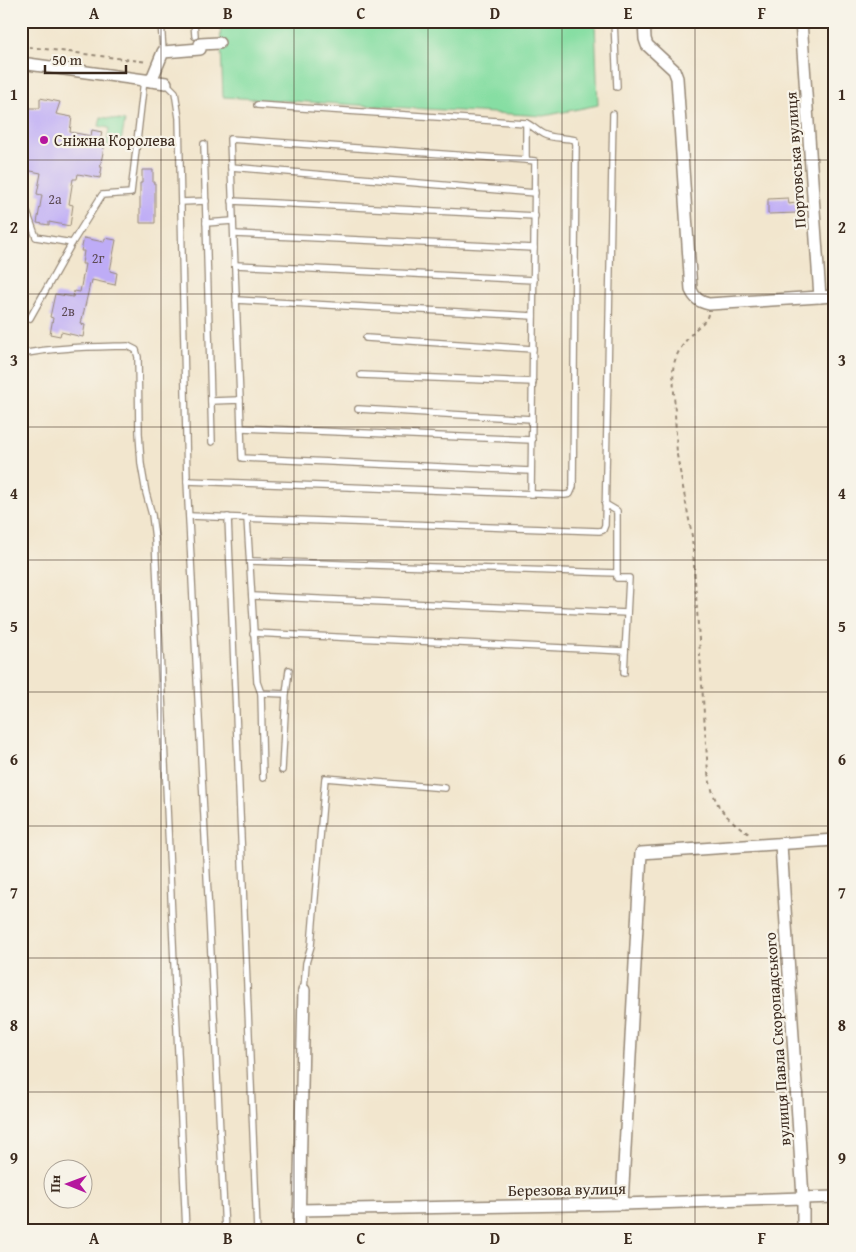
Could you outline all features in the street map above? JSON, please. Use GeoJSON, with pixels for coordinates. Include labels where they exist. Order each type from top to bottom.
{"type":"FeatureCollection","features":[{"type":"Feature","properties":{"kind":"street"},"geometry":{"type":"LineString","coordinates":[[644,21],[647,45],[674,70],[677,78],[691,290],[694,296],[698,301],[709,304],[835,296]]}},
{"type":"Feature","properties":{"kind":"street","name":"Портовська вулиця"},"geometry":{"type":"LineString","coordinates":[[801,21],[820,296]]}},
{"type":"Feature","properties":{"kind":"street"},"geometry":{"type":"LineString","coordinates":[[147,80],[163,52],[200,49],[200,44],[219,43]]}},
{"type":"Feature","properties":{"kind":"street"},"geometry":{"type":"LineString","coordinates":[[21,63],[166,83]]}},
{"type":"Feature","properties":{"kind":"street"},"geometry":{"type":"LineString","coordinates":[[622,1204],[641,854],[835,840]]}},
{"type":"Feature","properties":{"kind":"street","name":"вулиця Павла Скоропадського"},"geometry":{"type":"LineString","coordinates":[[781,844],[803,1198],[803,1231]]}},
{"type":"Feature","properties":{"kind":"street"},"geometry":{"type":"LineString","coordinates":[[299,1231],[304,990]]}},
{"type":"Feature","properties":{"kind":"street","name":"Березова вулиця"},"geometry":{"type":"LineString","coordinates":[[299,1210],[622,1204],[835,1197]]}},
{"type":"Feature","properties":{"kind":"lane"},"geometry":{"type":"LineString","coordinates":[[161,21],[163,52]]}},
{"type":"Feature","properties":{"kind":"lane"},"geometry":{"type":"LineString","coordinates":[[194,21],[195,36]]}},
{"type":"Feature","properties":{"kind":"lane"},"geometry":{"type":"LineString","coordinates":[[614,21],[617,87]]}},
{"type":"Feature","properties":{"kind":"lane"},"geometry":{"type":"LineString","coordinates":[[30,318],[72,243],[102,195],[131,193],[147,80]]}},
{"type":"Feature","properties":{"kind":"lane"},"geometry":{"type":"LineString","coordinates":[[166,83],[175,92],[179,118],[187,481],[225,1231]]}},
{"type":"Feature","properties":{"kind":"lane"},"geometry":{"type":"LineString","coordinates":[[187,481],[565,495],[570,494],[573,487],[575,140],[542,134],[532,125],[526,123],[257,105]]}},
{"type":"Feature","properties":{"kind":"lane"},"geometry":{"type":"LineString","coordinates":[[189,516],[603,530],[613,114]]}},
{"type":"Feature","properties":{"kind":"lane"},"geometry":{"type":"LineString","coordinates":[[526,123],[526,160]]}},
{"type":"Feature","properties":{"kind":"lane"},"geometry":{"type":"LineString","coordinates":[[531,471],[242,458],[230,139],[535,161],[531,494]]}},
{"type":"Feature","properties":{"kind":"lane"},"geometry":{"type":"LineString","coordinates":[[204,144],[212,442]]}},
{"type":"Feature","properties":{"kind":"lane"},"geometry":{"type":"LineString","coordinates":[[231,167],[535,193]]}},
{"type":"Feature","properties":{"kind":"lane"},"geometry":{"type":"LineString","coordinates":[[21,196],[36,237],[72,243]]}},
{"type":"Feature","properties":{"kind":"lane"},"geometry":{"type":"LineString","coordinates":[[232,200],[535,216]]}},
{"type":"Feature","properties":{"kind":"lane"},"geometry":{"type":"LineString","coordinates":[[181,202],[206,201]]}},
{"type":"Feature","properties":{"kind":"lane"},"geometry":{"type":"LineString","coordinates":[[206,223],[233,222]]}},
{"type":"Feature","properties":{"kind":"lane"},"geometry":{"type":"LineString","coordinates":[[234,234],[534,248]]}},
{"type":"Feature","properties":{"kind":"lane"},"geometry":{"type":"LineString","coordinates":[[235,265],[534,280]]}},
{"type":"Feature","properties":{"kind":"lane"},"geometry":{"type":"LineString","coordinates":[[236,300],[533,316]]}},
{"type":"Feature","properties":{"kind":"lane"},"geometry":{"type":"LineString","coordinates":[[366,338],[533,349]]}},
{"type":"Feature","properties":{"kind":"lane"},"geometry":{"type":"LineString","coordinates":[[21,354],[74,347],[128,346],[136,350],[138,357],[141,456],[155,538],[186,1231]]}},
{"type":"Feature","properties":{"kind":"lane"},"geometry":{"type":"LineString","coordinates":[[361,375],[533,382]]}},
{"type":"Feature","properties":{"kind":"lane"},"geometry":{"type":"LineString","coordinates":[[211,400],[240,400]]}},
{"type":"Feature","properties":{"kind":"lane"},"geometry":{"type":"LineString","coordinates":[[358,409],[532,419]]}},
{"type":"Feature","properties":{"kind":"lane"},"geometry":{"type":"LineString","coordinates":[[240,428],[532,440]]}},
{"type":"Feature","properties":{"kind":"lane"},"geometry":{"type":"LineString","coordinates":[[605,504],[618,512],[617,578],[629,578],[624,673]]}},
{"type":"Feature","properties":{"kind":"lane"},"geometry":{"type":"LineString","coordinates":[[228,517],[257,1231]]}},
{"type":"Feature","properties":{"kind":"lane"},"geometry":{"type":"LineString","coordinates":[[247,518],[253,633],[257,682],[261,693],[263,778]]}},
{"type":"Feature","properties":{"kind":"lane"},"geometry":{"type":"LineString","coordinates":[[250,561],[618,573]]}},
{"type":"Feature","properties":{"kind":"lane"},"geometry":{"type":"LineString","coordinates":[[252,596],[627,613]]}},
{"type":"Feature","properties":{"kind":"lane"},"geometry":{"type":"LineString","coordinates":[[253,633],[625,652]]}},
{"type":"Feature","properties":{"kind":"lane"},"geometry":{"type":"LineString","coordinates":[[282,770],[289,670]]}},
{"type":"Feature","properties":{"kind":"lane"},"geometry":{"type":"LineString","coordinates":[[261,693],[286,694]]}},
{"type":"Feature","properties":{"kind":"lane"},"geometry":{"type":"LineString","coordinates":[[304,990],[306,963],[311,946],[325,778],[445,788]]}},
{"type":"Feature","properties":{"kind":"path"},"geometry":{"type":"LineString","coordinates":[[21,46],[156,63]]}},
{"type":"Feature","properties":{"kind":"path"},"geometry":{"type":"LineString","coordinates":[[709,304],[707,318],[689,336],[673,363],[678,455],[692,536],[708,773],[712,791],[719,808],[728,818],[763,846]]}},
{"type":"Feature","properties":{"kind":"green space"},"geometry":{"type":"Polygon","coordinates":[[[220,21],[595,21],[598,105],[544,116],[223,97],[220,21]]]}},
{"type":"Feature","properties":{"kind":"green space"},"geometry":{"type":"Polygon","coordinates":[[[101,117],[125,121],[120,147],[107,145],[109,128],[99,126],[101,117]]]}},
{"type":"Feature","properties":{"kind":"building"},"geometry":{"type":"Polygon","coordinates":[[[40,98],[60,102],[56,114],[72,117],[70,132],[91,136],[92,130],[102,132],[100,142],[105,143],[100,167],[102,167],[100,178],[78,174],[77,179],[73,179],[69,204],[73,205],[70,226],[49,222],[49,225],[37,223],[42,195],[37,194],[41,173],[21,169],[21,108],[40,108],[40,98]]]}},
{"type":"Feature","properties":{"kind":"building"},"geometry":{"type":"Polygon","coordinates":[[[142,170],[153,170],[153,183],[155,183],[155,223],[140,223],[140,183],[142,183],[142,170]]]}},
{"type":"Feature","properties":{"kind":"building"},"geometry":{"type":"Polygon","coordinates":[[[788,198],[789,204],[796,203],[797,213],[768,214],[768,199],[788,198]]]}},
{"type":"Feature","properties":{"kind":"building"},"geometry":{"type":"Polygon","coordinates":[[[84,238],[104,242],[105,238],[116,240],[110,271],[117,273],[115,285],[92,280],[81,324],[85,325],[83,337],[61,332],[60,336],[50,334],[53,318],[50,317],[55,294],[73,297],[74,291],[80,292],[85,264],[82,264],[84,251],[81,251],[84,238]]]}},
{"type":"Feature","properties":{"kind":"place","name":"Сніжна Королева"},"geometry":{"type":"Point","coordinates":[44,140]}}]}
